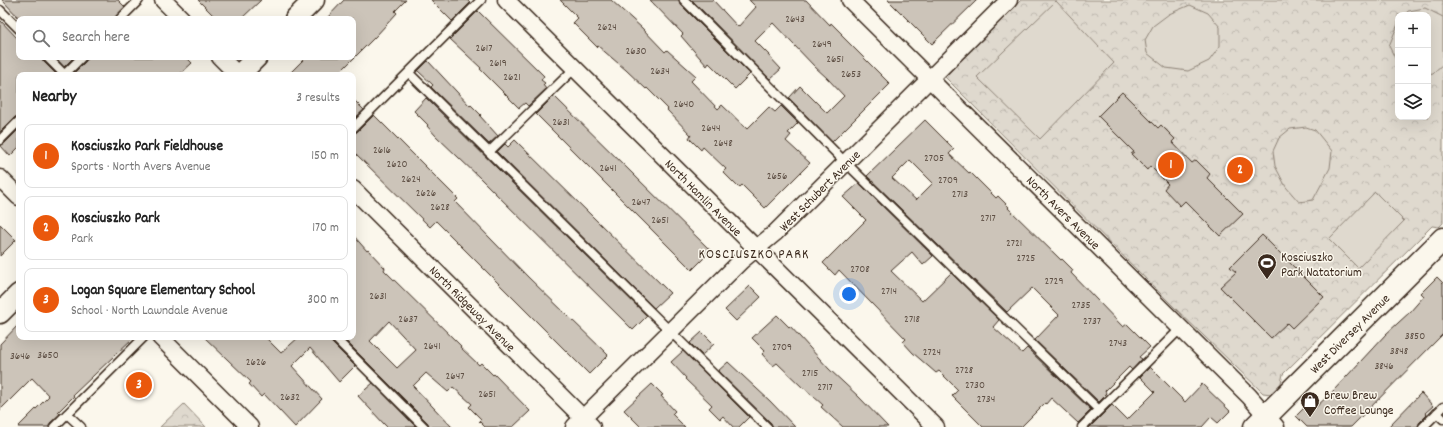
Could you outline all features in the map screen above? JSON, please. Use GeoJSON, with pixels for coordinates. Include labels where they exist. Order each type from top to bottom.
{"type":"FeatureCollection","features":[{"type":"Feature","properties":{"kind":"main road","name":"West Diversey Avenue"},"geometry":{"type":"LineString","coordinates":[[1265,423],[1441,245]]}},
{"type":"Feature","properties":{"kind":"street"},"geometry":{"type":"LineString","coordinates":[[163,0],[179,16]]}},
{"type":"Feature","properties":{"kind":"street"},"geometry":{"type":"LineString","coordinates":[[298,16],[314,0]]}},
{"type":"Feature","properties":{"kind":"street","name":"North Hamlin Avenue"},"geometry":{"type":"LineString","coordinates":[[508,0],[936,427]]}},
{"type":"Feature","properties":{"kind":"street","name":"North Avers Avenue"},"geometry":{"type":"LineString","coordinates":[[850,0],[1249,396],[1265,423]]}},
{"type":"Feature","properties":{"kind":"street","name":"West Schubert Avenue"},"geometry":{"type":"LineString","coordinates":[[583,424],[670,331],[740,261],[775,233],[1009,0]]}},
{"type":"Feature","properties":{"kind":"street"},"geometry":{"type":"LineString","coordinates":[[223,60],[236,72]]}},
{"type":"Feature","properties":{"kind":"street"},"geometry":{"type":"LineString","coordinates":[[242,72],[254,60]]}},
{"type":"Feature","properties":{"kind":"street"},"geometry":{"type":"LineString","coordinates":[[0,178],[16,194]]}},
{"type":"Feature","properties":{"kind":"street","name":"North Ridgeway Avenue"},"geometry":{"type":"LineString","coordinates":[[356,192],[583,424]]}},
{"type":"Feature","properties":{"kind":"street"},"geometry":{"type":"LineString","coordinates":[[0,313],[16,297]]}},
{"type":"Feature","properties":{"kind":"street"},"geometry":{"type":"LineString","coordinates":[[163,340],[250,427]]}},
{"type":"Feature","properties":{"kind":"lane"},"geometry":{"type":"LineString","coordinates":[[123,16],[139,0]]}},
{"type":"Feature","properties":{"kind":"lane"},"geometry":{"type":"LineString","coordinates":[[356,125],[481,0]]}},
{"type":"Feature","properties":{"kind":"lane"},"geometry":{"type":"LineString","coordinates":[[684,0],[846,163],[1099,410]]}},
{"type":"Feature","properties":{"kind":"lane"},"geometry":{"type":"LineString","coordinates":[[0,10],[16,26]]}},
{"type":"Feature","properties":{"kind":"lane"},"geometry":{"type":"LineString","coordinates":[[50,60],[62,72]]}},
{"type":"Feature","properties":{"kind":"lane"},"geometry":{"type":"LineString","coordinates":[[68,72],[79,60]]}},
{"type":"Feature","properties":{"kind":"lane"},"geometry":{"type":"LineString","coordinates":[[489,152],[575,68]]}},
{"type":"Feature","properties":{"kind":"lane"},"geometry":{"type":"LineString","coordinates":[[409,72],[767,427]]}},
{"type":"Feature","properties":{"kind":"lane"},"geometry":{"type":"LineString","coordinates":[[0,140],[16,124]]}},
{"type":"Feature","properties":{"kind":"lane"},"geometry":{"type":"LineString","coordinates":[[1082,427],[1181,328]]}},
{"type":"Feature","properties":{"kind":"lane"},"geometry":{"type":"LineString","coordinates":[[54,427],[141,340]]}},
{"type":"Feature","properties":{"kind":"lane"},"geometry":{"type":"LineString","coordinates":[[337,340],[424,427]]}},
{"type":"Feature","properties":{"kind":"lane"},"geometry":{"type":"LineString","coordinates":[[1423,427],[1441,413]]}},
{"type":"Feature","properties":{"kind":"lane"},"geometry":{"type":"LineString","coordinates":[[67,414],[81,427]]}},
{"type":"Feature","properties":{"kind":"green space"},"geometry":{"type":"Polygon","coordinates":[[[1021,0],[1443,0],[1443,223],[1439,227],[1432,226],[1283,374],[1281,383],[1271,394],[1263,393],[1176,309],[945,77],[1021,0]]]}},
{"type":"Feature","properties":{"kind":"green space"},"geometry":{"type":"Polygon","coordinates":[[[1056,1],[1114,63],[1040,139],[977,77],[1056,1]]]}},
{"type":"Feature","properties":{"kind":"green space"},"geometry":{"type":"Polygon","coordinates":[[[1190,5],[1208,13],[1220,27],[1220,46],[1209,61],[1188,71],[1166,68],[1147,53],[1145,40],[1153,26],[1169,14],[1190,5]]]}},
{"type":"Feature","properties":{"kind":"green space"},"geometry":{"type":"Polygon","coordinates":[[[1425,8],[1443,17],[1443,64],[1433,73],[1431,73],[1431,12],[1407,12],[1425,8]]]}},
{"type":"Feature","properties":{"kind":"green space"},"geometry":{"type":"Polygon","coordinates":[[[1395,31],[1395,58],[1389,46],[1395,31]]]}},
{"type":"Feature","properties":{"kind":"green space"},"geometry":{"type":"Polygon","coordinates":[[[1306,127],[1315,130],[1332,151],[1330,168],[1313,200],[1299,202],[1286,187],[1275,166],[1273,151],[1279,138],[1290,129],[1306,127]]]}},
{"type":"Feature","properties":{"kind":"green space"},"geometry":{"type":"Polygon","coordinates":[[[1375,192],[1404,221],[1358,268],[1329,239],[1375,192]]]}},
{"type":"Feature","properties":{"kind":"green space"},"geometry":{"type":"Polygon","coordinates":[[[184,404],[206,427],[160,427],[184,404]]]}},
{"type":"Feature","properties":{"kind":"building"},"geometry":{"type":"Polygon","coordinates":[[[2,0],[118,0],[125,7],[116,16],[17,16],[2,0]]]}},
{"type":"Feature","properties":{"kind":"building"},"geometry":{"type":"Polygon","coordinates":[[[198,0],[261,0],[244,16],[214,16],[198,0]]]}},
{"type":"Feature","properties":{"kind":"building"},"geometry":{"type":"Polygon","coordinates":[[[344,0],[406,0],[395,11],[397,13],[356,56],[356,16],[329,16],[344,0]]]}},
{"type":"Feature","properties":{"kind":"building"},"geometry":{"type":"Polygon","coordinates":[[[431,0],[467,0],[470,3],[452,21],[431,0]]]}},
{"type":"Feature","properties":{"kind":"building"},"geometry":{"type":"Polygon","coordinates":[[[560,0],[611,0],[642,28],[665,52],[667,50],[696,76],[691,81],[718,109],[722,105],[747,129],[769,107],[775,112],[781,106],[798,123],[788,133],[791,135],[786,141],[810,163],[765,208],[742,185],[739,188],[723,172],[726,169],[703,147],[701,150],[689,138],[691,135],[647,88],[646,89],[598,46],[597,47],[573,23],[578,18],[560,0]]]}},
{"type":"Feature","properties":{"kind":"building"},"geometry":{"type":"Polygon","coordinates":[[[650,0],[679,0],[680,4],[750,74],[735,89],[709,63],[707,66],[681,36],[683,34],[650,0]]]}},
{"type":"Feature","properties":{"kind":"building"},"geometry":{"type":"Polygon","coordinates":[[[692,0],[713,0],[738,27],[756,7],[749,0],[806,0],[830,25],[831,23],[842,34],[841,35],[890,84],[832,142],[789,98],[800,86],[827,113],[844,96],[773,23],[755,41],[781,69],[770,79],[692,0]]]}},
{"type":"Feature","properties":{"kind":"building"},"geometry":{"type":"Polygon","coordinates":[[[888,0],[977,0],[932,44],[888,0]]]}},
{"type":"Feature","properties":{"kind":"building"},"geometry":{"type":"Polygon","coordinates":[[[478,11],[544,76],[541,80],[545,83],[543,85],[546,89],[528,106],[525,103],[519,108],[480,69],[481,68],[450,39],[478,11]]]}},
{"type":"Feature","properties":{"kind":"building"},"geometry":{"type":"Polygon","coordinates":[[[0,20],[16,37],[16,60],[43,60],[54,72],[16,72],[16,117],[0,132],[0,20]]]}},
{"type":"Feature","properties":{"kind":"building"},"geometry":{"type":"Polygon","coordinates":[[[58,60],[71,60],[64,67],[58,60]]]}},
{"type":"Feature","properties":{"kind":"building"},"geometry":{"type":"Polygon","coordinates":[[[189,60],[192,63],[182,72],[75,72],[86,61],[189,60]]]}},
{"type":"Feature","properties":{"kind":"building"},"geometry":{"type":"Polygon","coordinates":[[[303,60],[352,60],[340,72],[291,72],[303,60]]]}},
{"type":"Feature","properties":{"kind":"building"},"geometry":{"type":"Polygon","coordinates":[[[428,61],[470,106],[471,105],[481,115],[480,116],[498,136],[489,144],[431,87],[433,85],[418,71],[428,61]]]}},
{"type":"Feature","properties":{"kind":"building"},"geometry":{"type":"Polygon","coordinates":[[[1122,92],[1158,128],[1161,125],[1175,139],[1172,142],[1192,163],[1196,160],[1210,174],[1207,178],[1243,214],[1220,236],[1185,201],[1180,206],[1164,189],[1168,184],[1150,166],[1147,170],[1131,154],[1134,152],[1098,116],[1122,92]]]}},
{"type":"Feature","properties":{"kind":"building"},"geometry":{"type":"Polygon","coordinates":[[[554,96],[711,251],[692,270],[536,114],[554,96]]]}},
{"type":"Feature","properties":{"kind":"building"},"geometry":{"type":"Polygon","coordinates":[[[426,98],[647,316],[633,330],[427,126],[428,125],[414,111],[426,98]]]}},
{"type":"Feature","properties":{"kind":"building"},"geometry":{"type":"Polygon","coordinates":[[[356,102],[364,110],[356,117],[356,102]]]}},
{"type":"Feature","properties":{"kind":"building"},"geometry":{"type":"Polygon","coordinates":[[[374,115],[458,199],[455,202],[528,277],[608,355],[589,374],[436,221],[430,227],[356,154],[357,132],[374,115]]]}},
{"type":"Feature","properties":{"kind":"building"},"geometry":{"type":"Polygon","coordinates":[[[925,120],[954,149],[949,154],[969,173],[970,172],[996,198],[998,196],[1009,207],[1008,208],[1061,260],[1062,259],[1073,270],[1071,273],[1123,327],[1127,324],[1150,347],[1139,357],[1142,359],[1132,370],[1129,367],[1105,391],[1106,393],[1103,396],[1104,397],[1099,402],[1035,340],[1059,315],[1032,288],[1007,312],[867,176],[925,120]],[[910,160],[892,178],[916,200],[933,183],[910,160]]]}},
{"type":"Feature","properties":{"kind":"building"},"geometry":{"type":"Polygon","coordinates":[[[16,132],[16,150],[10,156],[0,145],[4,144],[16,132]]]}},
{"type":"Feature","properties":{"kind":"building"},"geometry":{"type":"Polygon","coordinates":[[[515,140],[670,293],[654,308],[497,152],[505,144],[508,147],[515,140]]]}},
{"type":"Feature","properties":{"kind":"building"},"geometry":{"type":"Polygon","coordinates":[[[859,183],[933,256],[923,265],[912,252],[891,271],[922,301],[951,273],[999,320],[993,327],[1022,353],[1027,348],[1091,410],[1078,423],[1051,398],[1021,427],[983,427],[952,396],[958,390],[939,371],[936,373],[913,353],[903,342],[906,339],[839,270],[835,275],[823,263],[866,220],[843,197],[859,183]]]}},
{"type":"Feature","properties":{"kind":"building"},"geometry":{"type":"Polygon","coordinates":[[[0,224],[16,240],[0,256],[0,224]]]}},
{"type":"Feature","properties":{"kind":"building","name":"Kosciuszko Park Natatorium"},"geometry":{"type":"Polygon","coordinates":[[[1262,235],[1324,297],[1292,328],[1287,323],[1271,338],[1220,287],[1236,272],[1230,267],[1262,235]]]}},
{"type":"Feature","properties":{"kind":"building"},"geometry":{"type":"Polygon","coordinates":[[[356,238],[385,268],[384,270],[461,346],[460,347],[479,365],[481,363],[493,375],[494,374],[530,411],[513,427],[485,427],[479,421],[481,419],[469,407],[472,404],[453,387],[448,392],[426,373],[413,386],[452,427],[429,427],[428,423],[345,340],[356,340],[356,238]],[[389,321],[370,341],[397,368],[416,350],[389,321]]]}},
{"type":"Feature","properties":{"kind":"building"},"geometry":{"type":"Polygon","coordinates":[[[1437,277],[1443,283],[1443,334],[1351,427],[1307,427],[1296,416],[1309,403],[1315,408],[1334,390],[1386,334],[1410,312],[1424,296],[1421,293],[1437,277]]]}},
{"type":"Feature","properties":{"kind":"building"},"geometry":{"type":"Polygon","coordinates":[[[750,286],[761,297],[736,321],[725,310],[750,286]]]}},
{"type":"Feature","properties":{"kind":"building"},"geometry":{"type":"Polygon","coordinates":[[[777,315],[789,327],[790,326],[829,369],[888,427],[843,427],[821,407],[823,405],[777,363],[773,366],[762,354],[765,351],[752,338],[777,315]]]}},
{"type":"Feature","properties":{"kind":"building"},"geometry":{"type":"Polygon","coordinates":[[[16,327],[16,340],[131,340],[73,395],[74,396],[58,412],[60,414],[50,423],[49,427],[18,427],[49,396],[32,378],[0,410],[0,344],[16,327]]]}},
{"type":"Feature","properties":{"kind":"building"},"geometry":{"type":"Polygon","coordinates":[[[702,332],[714,344],[702,355],[690,343],[702,332]]]}},
{"type":"Feature","properties":{"kind":"building"},"geometry":{"type":"Polygon","coordinates":[[[207,340],[268,340],[281,353],[296,340],[330,340],[355,366],[339,382],[310,348],[292,366],[322,399],[295,427],[264,394],[261,397],[249,384],[251,382],[207,340]]]}},
{"type":"Feature","properties":{"kind":"building"},"geometry":{"type":"Polygon","coordinates":[[[683,351],[749,417],[739,427],[733,427],[723,416],[720,419],[709,408],[712,405],[685,379],[686,378],[671,362],[683,351]]]}},
{"type":"Feature","properties":{"kind":"building"},"geometry":{"type":"Polygon","coordinates":[[[728,362],[770,401],[795,427],[773,427],[771,423],[718,371],[728,362]]]}},
{"type":"Feature","properties":{"kind":"building"},"geometry":{"type":"Polygon","coordinates":[[[1150,367],[1185,402],[1202,384],[1230,411],[1218,423],[1211,417],[1202,427],[1090,427],[1112,405],[1127,420],[1155,392],[1140,377],[1150,367]]]}},
{"type":"Feature","properties":{"kind":"building"},"geometry":{"type":"Polygon","coordinates":[[[373,383],[416,427],[387,427],[384,424],[358,396],[373,383]]]}},
{"type":"Feature","properties":{"kind":"building"},"geometry":{"type":"Polygon","coordinates":[[[652,384],[663,395],[661,396],[675,411],[672,414],[685,427],[641,427],[624,410],[652,384]]]}},
{"type":"Feature","properties":{"kind":"building"},"geometry":{"type":"Polygon","coordinates":[[[1421,393],[1433,406],[1425,413],[1427,415],[1419,423],[1418,427],[1388,427],[1421,393]]]}},
{"type":"Feature","properties":{"kind":"place","name":"Kosciuszko Park Fieldhouse"},"geometry":{"type":"Point","coordinates":[1171,165]}},
{"type":"Feature","properties":{"kind":"place","name":"Kosciuszko Park"},"geometry":{"type":"Point","coordinates":[1240,170]}},
{"type":"Feature","properties":{"kind":"place","name":"Kosciuszko Park Natatorium"},"geometry":{"type":"Point","coordinates":[1267,280]}},
{"type":"Feature","properties":{"kind":"place","name":"Logan Square Elementary School"},"geometry":{"type":"Point","coordinates":[139,385]}},
{"type":"Feature","properties":{"kind":"place","name":"Brew Brew Coffee Lounge"},"geometry":{"type":"Point","coordinates":[1310,418]}},
{"type":"Feature","properties":{"kind":"district","name":"KOSCIUSZKO PARK"},"geometry":{"type":"Point","coordinates":[754,253]}}]}
